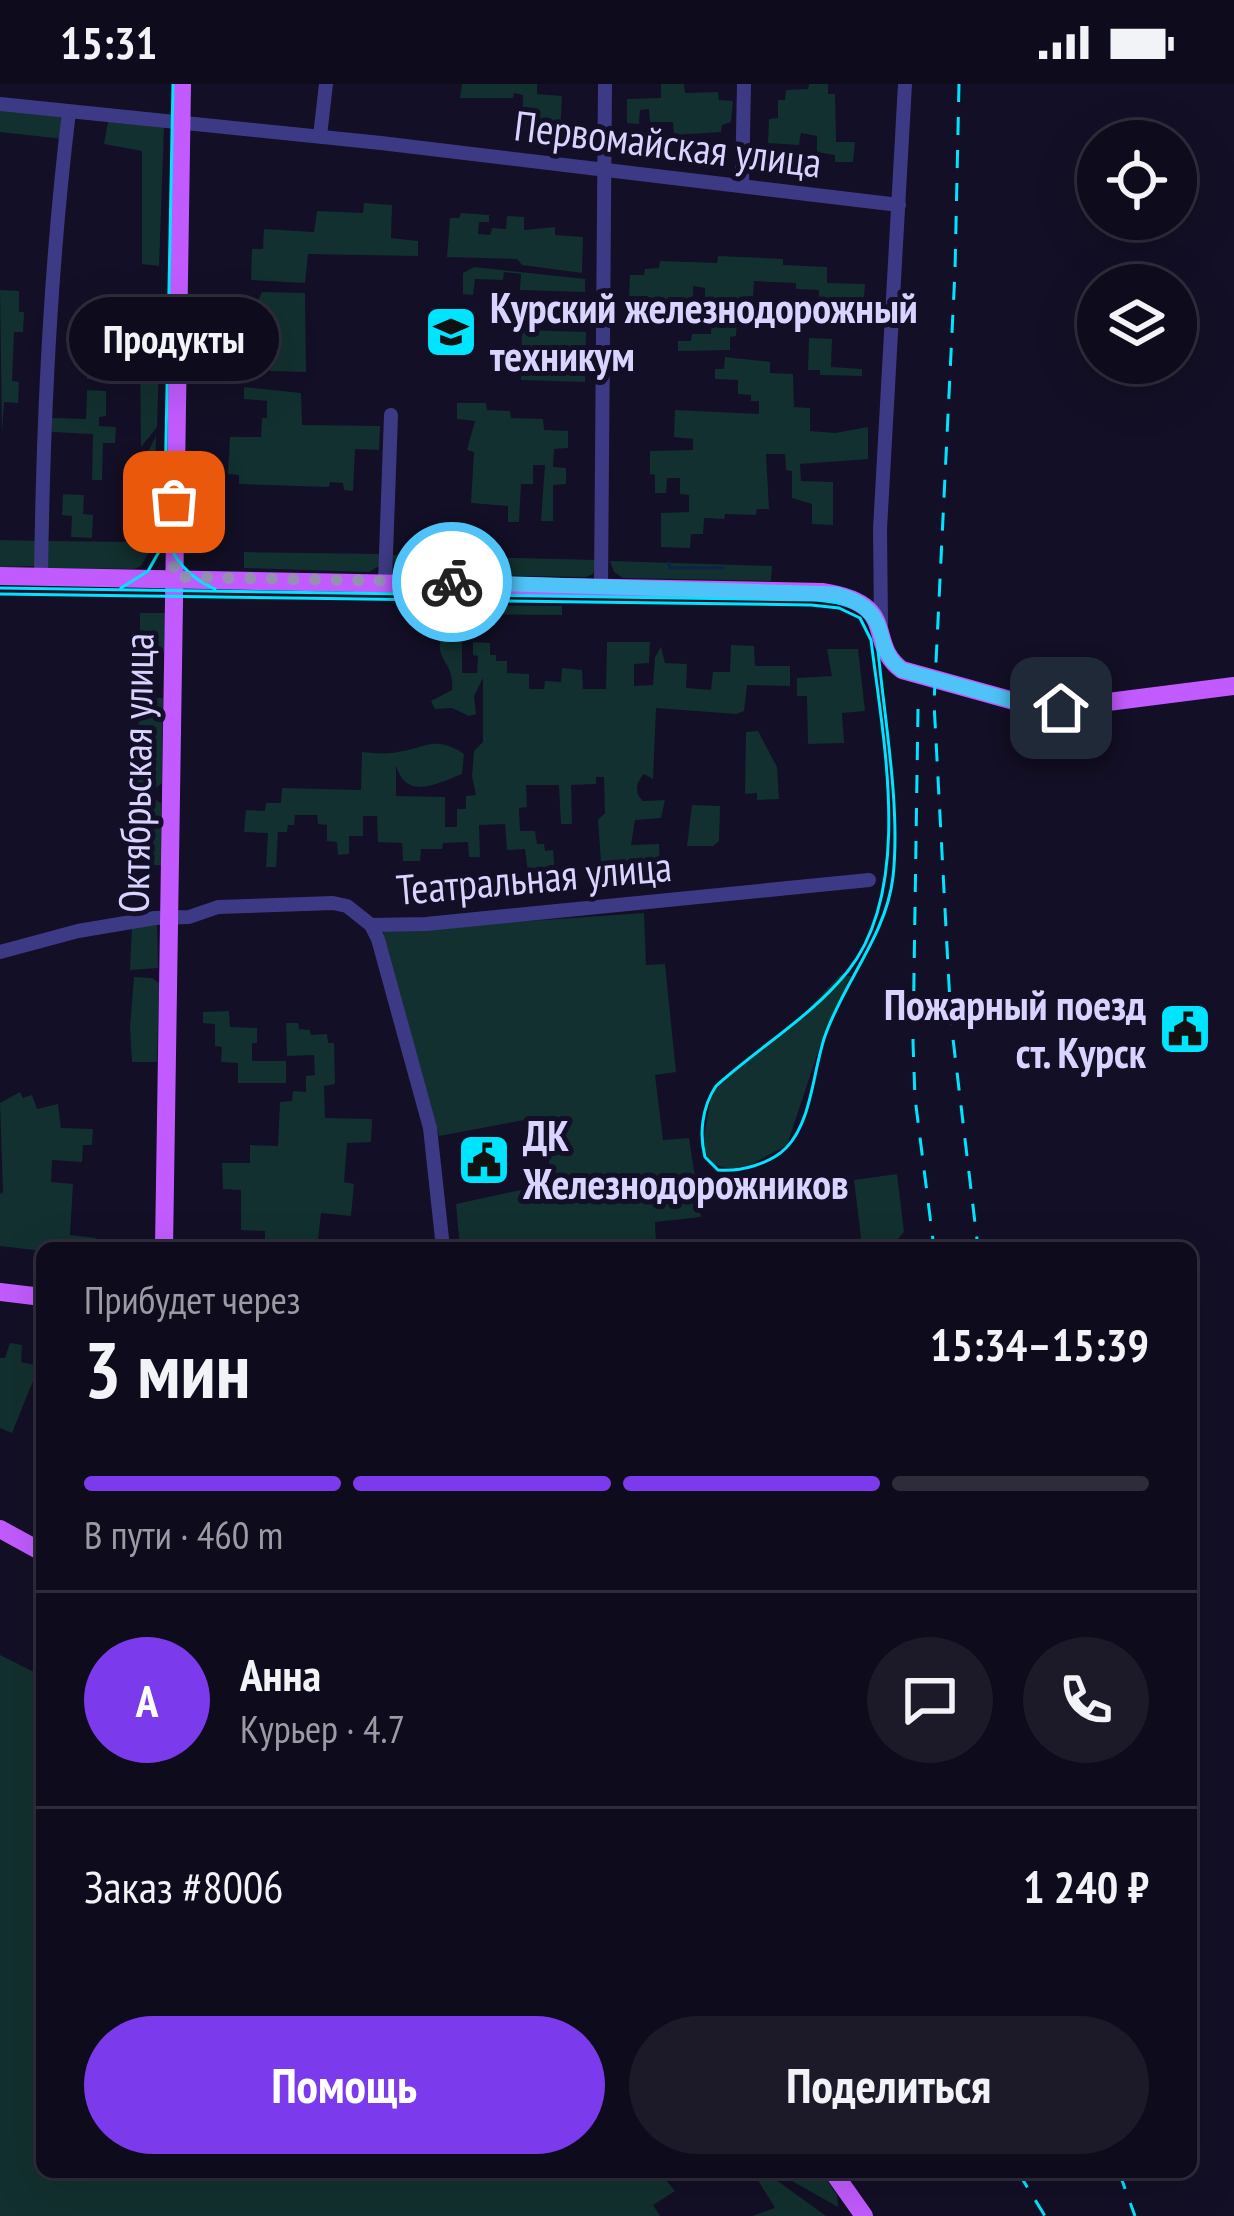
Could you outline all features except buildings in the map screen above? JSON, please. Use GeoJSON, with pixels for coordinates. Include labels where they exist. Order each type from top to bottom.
{"type":"FeatureCollection","features":[{"type":"Feature","properties":{"kind":"main road","name":"Октябрьская улица"},"geometry":{"type":"LineString","coordinates":[[164,1242],[182,84]]}},
{"type":"Feature","properties":{"kind":"main road"},"geometry":{"type":"LineString","coordinates":[[0,576],[822,592],[861,604],[877,618],[892,662],[902,670],[1046,708],[1234,686]]}},
{"type":"Feature","properties":{"kind":"main road"},"geometry":{"type":"LineString","coordinates":[[0,1292],[36,1296]]}},
{"type":"Feature","properties":{"kind":"main road"},"geometry":{"type":"LineString","coordinates":[[0,1529],[36,1549]]}},
{"type":"Feature","properties":{"kind":"main road"},"geometry":{"type":"LineString","coordinates":[[837,2178],[864,2216]]}},
{"type":"Feature","properties":{"kind":"street"},"geometry":{"type":"LineString","coordinates":[[320,136],[326,84]]}},
{"type":"Feature","properties":{"kind":"street"},"geometry":{"type":"LineString","coordinates":[[601,586],[605,84]]}},
{"type":"Feature","properties":{"kind":"street"},"geometry":{"type":"LineString","coordinates":[[742,186],[744,84]]}},
{"type":"Feature","properties":{"kind":"street"},"geometry":{"type":"LineString","coordinates":[[884,640],[880,579],[905,84]]}},
{"type":"Feature","properties":{"kind":"street","name":"Первомайская улица"},"geometry":{"type":"LineString","coordinates":[[0,104],[320,136],[899,205]]}},
{"type":"Feature","properties":{"kind":"street"},"geometry":{"type":"LineString","coordinates":[[41,576],[47,352],[69,112]]}},
{"type":"Feature","properties":{"kind":"street"},"geometry":{"type":"LineString","coordinates":[[385,581],[391,415]]}},
{"type":"Feature","properties":{"kind":"street"},"geometry":{"type":"LineString","coordinates":[[861,604],[880,579]]}},
{"type":"Feature","properties":{"kind":"street","name":"Театральная улица"},"geometry":{"type":"LineString","coordinates":[[0,952],[78,931],[189,917],[218,907],[333,904],[347,906],[371,925],[493,920],[869,880]]}},
{"type":"Feature","properties":{"kind":"street"},"geometry":{"type":"LineString","coordinates":[[371,925],[430,1128],[442,1242]]}},
{"type":"Feature","properties":{"kind":"green space"},"geometry":{"type":"Polygon","coordinates":[[[462,84],[537,84],[537,94],[562,96],[560,133],[522,129],[523,95],[460,98],[462,84]]]}},
{"type":"Feature","properties":{"kind":"green space"},"geometry":{"type":"Polygon","coordinates":[[[661,84],[684,84],[685,93],[718,92],[719,100],[733,101],[731,122],[722,125],[721,132],[674,135],[673,122],[650,122],[649,109],[640,110],[639,124],[627,123],[627,99],[661,98],[661,84]]]}},
{"type":"Feature","properties":{"kind":"green space"},"geometry":{"type":"Polygon","coordinates":[[[809,84],[828,84],[828,94],[835,94],[836,142],[855,142],[853,162],[835,162],[835,155],[817,152],[817,136],[801,133],[799,145],[768,143],[769,119],[778,118],[778,100],[785,100],[786,90],[808,89],[809,84]]]}},
{"type":"Feature","properties":{"kind":"green space"},"geometry":{"type":"Polygon","coordinates":[[[0,109],[62,116],[63,139],[0,132],[0,109]]]}},
{"type":"Feature","properties":{"kind":"green space"},"geometry":{"type":"Polygon","coordinates":[[[108,122],[164,127],[159,266],[142,264],[142,151],[104,144],[108,122]]]}},
{"type":"Feature","properties":{"kind":"green space"},"geometry":{"type":"Polygon","coordinates":[[[364,203],[392,205],[391,238],[418,241],[418,256],[308,254],[305,283],[251,280],[252,249],[263,249],[264,229],[314,232],[317,211],[363,213],[364,203]]]}},
{"type":"Feature","properties":{"kind":"green space"},"geometry":{"type":"Polygon","coordinates":[[[461,213],[489,215],[489,222],[479,222],[478,234],[506,229],[507,216],[524,217],[524,230],[555,227],[555,235],[583,237],[582,273],[522,265],[517,259],[447,257],[450,218],[459,218],[461,213]]]}},
{"type":"Feature","properties":{"kind":"green space"},"geometry":{"type":"Polygon","coordinates":[[[718,256],[827,267],[827,283],[865,284],[862,327],[819,323],[819,290],[796,289],[796,283],[754,281],[753,296],[739,297],[730,350],[678,351],[678,341],[691,341],[692,334],[711,334],[712,306],[705,305],[705,288],[693,286],[693,310],[648,310],[648,296],[629,296],[630,275],[659,268],[660,261],[717,263],[718,256]]]}},
{"type":"Feature","properties":{"kind":"green space"},"geometry":{"type":"Polygon","coordinates":[[[474,267],[585,279],[585,292],[520,290],[521,274],[504,272],[503,280],[475,279],[473,295],[463,294],[463,273],[474,267]]]}},
{"type":"Feature","properties":{"kind":"green space"},"geometry":{"type":"Polygon","coordinates":[[[0,290],[19,291],[19,312],[24,312],[23,332],[14,332],[12,381],[19,382],[18,403],[4,402],[2,434],[0,290]]]}},
{"type":"Feature","properties":{"kind":"green space"},"geometry":{"type":"Polygon","coordinates":[[[262,292],[305,293],[306,372],[270,371],[271,342],[254,342],[253,356],[238,355],[235,328],[253,328],[253,316],[236,315],[236,307],[255,307],[262,292]]]}},
{"type":"Feature","properties":{"kind":"green space"},"geometry":{"type":"Polygon","coordinates":[[[522,330],[586,332],[585,382],[521,380],[522,330]]]}},
{"type":"Feature","properties":{"kind":"green space"},"geometry":{"type":"Polygon","coordinates":[[[78,336],[98,336],[98,348],[124,350],[123,370],[113,370],[112,380],[87,379],[87,364],[77,363],[78,336]]]}},
{"type":"Feature","properties":{"kind":"green space"},"geometry":{"type":"Polygon","coordinates":[[[809,338],[832,339],[831,367],[862,369],[862,376],[820,375],[820,370],[808,370],[809,338]]]}},
{"type":"Feature","properties":{"kind":"green space"},"geometry":{"type":"Polygon","coordinates":[[[140,356],[159,361],[157,427],[141,447],[140,356]]]}},
{"type":"Feature","properties":{"kind":"green space"},"geometry":{"type":"Polygon","coordinates":[[[725,357],[770,362],[770,373],[793,374],[794,407],[810,408],[810,431],[835,433],[868,427],[868,459],[800,464],[801,481],[833,482],[833,525],[812,524],[812,504],[792,498],[792,471],[786,470],[785,454],[766,454],[769,509],[757,509],[756,515],[704,518],[703,534],[691,534],[690,548],[661,547],[661,513],[689,512],[689,495],[680,494],[680,478],[667,478],[666,493],[655,493],[655,475],[650,474],[650,451],[693,450],[693,439],[674,437],[675,410],[759,414],[759,401],[738,394],[738,380],[715,379],[715,369],[724,369],[725,357]]]}},
{"type":"Feature","properties":{"kind":"green space"},"geometry":{"type":"Polygon","coordinates":[[[244,387],[301,393],[302,425],[380,426],[379,450],[355,449],[353,491],[344,490],[343,483],[330,482],[329,487],[239,484],[239,475],[228,474],[230,437],[261,437],[262,418],[267,418],[267,401],[244,399],[244,387]]]}},
{"type":"Feature","properties":{"kind":"green space"},"geometry":{"type":"Polygon","coordinates":[[[87,390],[106,391],[106,416],[99,417],[99,426],[116,427],[115,443],[103,443],[102,480],[92,480],[93,434],[52,432],[52,418],[86,419],[87,390]]]}},
{"type":"Feature","properties":{"kind":"green space"},"geometry":{"type":"Polygon","coordinates":[[[457,403],[486,403],[487,410],[510,411],[511,418],[543,419],[544,430],[568,431],[568,448],[554,449],[553,467],[566,468],[566,484],[553,485],[553,521],[541,521],[545,465],[533,465],[533,484],[521,484],[519,522],[508,522],[508,506],[471,503],[474,452],[467,450],[475,421],[457,419],[457,403]]]}},
{"type":"Feature","properties":{"kind":"green space"},"geometry":{"type":"Polygon","coordinates":[[[156,436],[154,539],[151,546],[136,545],[141,452],[148,452],[156,436]]]}},
{"type":"Feature","properties":{"kind":"green space"},"geometry":{"type":"Polygon","coordinates":[[[63,494],[84,495],[83,514],[93,515],[92,538],[71,537],[72,516],[62,515],[63,494]]]}},
{"type":"Feature","properties":{"kind":"green space"},"geometry":{"type":"Polygon","coordinates":[[[0,540],[39,541],[36,566],[0,567],[0,540]]]}},
{"type":"Feature","properties":{"kind":"green space"},"geometry":{"type":"Polygon","coordinates":[[[45,541],[134,542],[135,550],[150,550],[134,569],[47,568],[45,541]]]}},
{"type":"Feature","properties":{"kind":"green space"},"geometry":{"type":"Polygon","coordinates":[[[244,552],[380,554],[379,566],[369,572],[244,568],[244,552]]]}},
{"type":"Feature","properties":{"kind":"green space"},"geometry":{"type":"Polygon","coordinates":[[[392,555],[597,560],[593,574],[586,577],[403,574],[395,569],[392,555]]]}},
{"type":"Feature","properties":{"kind":"green space"},"geometry":{"type":"Polygon","coordinates":[[[610,561],[772,566],[771,581],[623,578],[610,561]]]}},
{"type":"Feature","properties":{"kind":"green space"},"geometry":{"type":"Polygon","coordinates":[[[454,605],[562,606],[562,615],[453,614],[454,605]]]}},
{"type":"Feature","properties":{"kind":"green space"},"geometry":{"type":"Polygon","coordinates":[[[140,613],[165,613],[164,653],[140,653],[140,613]]]}},
{"type":"Feature","properties":{"kind":"green space"},"geometry":{"type":"Polygon","coordinates":[[[462,620],[462,673],[477,673],[473,642],[490,643],[490,655],[496,655],[496,661],[507,661],[507,673],[529,674],[529,689],[544,689],[545,681],[561,682],[562,668],[582,670],[583,689],[606,689],[607,642],[650,642],[649,663],[634,664],[634,686],[653,685],[655,657],[661,647],[665,663],[687,664],[686,688],[711,690],[713,672],[730,672],[731,645],[754,646],[755,666],[790,666],[790,686],[747,685],[744,711],[736,714],[656,708],[653,779],[644,774],[637,791],[643,801],[665,800],[661,818],[635,820],[631,845],[659,844],[660,875],[636,877],[624,870],[602,876],[598,820],[605,813],[604,777],[596,777],[596,784],[571,785],[572,824],[561,824],[559,785],[526,785],[527,807],[519,808],[520,831],[535,831],[537,844],[544,844],[545,851],[553,850],[556,886],[541,890],[539,874],[528,874],[525,849],[507,850],[505,824],[479,825],[480,857],[469,857],[468,842],[443,843],[442,849],[421,849],[420,861],[403,861],[402,843],[378,842],[377,816],[363,816],[363,836],[349,836],[349,854],[338,855],[337,842],[327,841],[327,825],[318,824],[317,815],[295,815],[287,832],[278,832],[276,867],[266,867],[268,833],[244,832],[246,810],[265,811],[266,803],[281,803],[282,788],[361,790],[362,752],[392,753],[437,744],[464,754],[462,774],[423,787],[407,783],[396,765],[396,796],[445,797],[445,827],[457,827],[457,809],[466,809],[466,796],[476,795],[472,776],[474,751],[483,742],[483,678],[474,696],[476,714],[435,709],[431,701],[452,690],[440,645],[447,625],[462,620]]]}},
{"type":"Feature","properties":{"kind":"green space"},"geometry":{"type":"Polygon","coordinates":[[[827,649],[858,649],[865,711],[842,713],[844,743],[808,744],[807,696],[797,696],[797,678],[832,676],[827,649]]]}},
{"type":"Feature","properties":{"kind":"green space"},"geometry":{"type":"Polygon","coordinates":[[[139,697],[163,698],[162,783],[153,790],[137,790],[139,697]]]}},
{"type":"Feature","properties":{"kind":"green space"},"geometry":{"type":"Polygon","coordinates":[[[758,731],[777,767],[779,799],[757,800],[757,793],[745,794],[746,732],[758,731]]]}},
{"type":"Feature","properties":{"kind":"green space"},"geometry":{"type":"Polygon","coordinates":[[[136,795],[161,803],[161,865],[134,866],[136,795]]]}},
{"type":"Feature","properties":{"kind":"green space"},"geometry":{"type":"Polygon","coordinates":[[[692,805],[720,806],[719,841],[713,846],[687,846],[692,805]]]}},
{"type":"Feature","properties":{"kind":"green space"},"geometry":{"type":"Polygon","coordinates":[[[644,913],[646,965],[665,964],[676,1072],[655,1075],[663,1140],[689,1138],[701,1217],[655,1222],[656,1242],[459,1242],[456,1204],[553,1183],[540,1117],[439,1136],[383,931],[644,913]]]}},
{"type":"Feature","properties":{"kind":"green space"},"geometry":{"type":"Polygon","coordinates":[[[157,924],[158,968],[130,970],[132,927],[157,924]]]}},
{"type":"Feature","properties":{"kind":"green space"},"geometry":{"type":"Polygon","coordinates":[[[840,975],[851,976],[824,1034],[787,1145],[752,1164],[732,1169],[715,1165],[703,1144],[710,1101],[720,1080],[801,1017],[840,975]]]}},
{"type":"Feature","properties":{"kind":"green space"},"geometry":{"type":"Polygon","coordinates":[[[134,977],[159,983],[157,1062],[132,1062],[134,977]]]}},
{"type":"Feature","properties":{"kind":"green space"},"geometry":{"type":"Polygon","coordinates":[[[229,1011],[230,1027],[257,1028],[252,1061],[286,1061],[286,1083],[238,1083],[238,1063],[221,1062],[215,1024],[203,1023],[203,1012],[229,1011]]]}},
{"type":"Feature","properties":{"kind":"green space"},"geometry":{"type":"Polygon","coordinates":[[[286,1023],[298,1023],[299,1029],[310,1030],[311,1035],[327,1034],[328,1043],[334,1043],[335,1084],[324,1086],[325,1118],[372,1119],[371,1142],[347,1143],[344,1182],[354,1184],[351,1216],[321,1213],[318,1242],[265,1242],[265,1231],[241,1230],[241,1190],[223,1189],[222,1163],[250,1163],[250,1145],[278,1146],[280,1102],[292,1101],[293,1091],[306,1092],[306,1076],[315,1075],[314,1055],[287,1056],[286,1023]]]}},
{"type":"Feature","properties":{"kind":"green space"},"geometry":{"type":"Polygon","coordinates":[[[20,1092],[23,1098],[32,1095],[37,1109],[58,1104],[61,1128],[93,1129],[92,1145],[83,1145],[82,1162],[52,1160],[51,1182],[73,1184],[70,1235],[96,1238],[96,1242],[36,1242],[36,1250],[0,1246],[0,1103],[20,1092]]]}},
{"type":"Feature","properties":{"kind":"green space"},"geometry":{"type":"Polygon","coordinates":[[[897,1174],[904,1232],[895,1242],[861,1242],[854,1180],[897,1174]]]}},
{"type":"Feature","properties":{"kind":"green space"},"geometry":{"type":"Polygon","coordinates":[[[10,1343],[22,1345],[21,1362],[36,1365],[12,1433],[0,1428],[0,1358],[5,1358],[10,1343]]]}},
{"type":"Feature","properties":{"kind":"green space"},"geometry":{"type":"Polygon","coordinates":[[[0,1655],[36,1673],[36,2178],[664,2178],[675,2191],[653,2205],[660,2216],[0,2216],[0,1655]]]}},
{"type":"Feature","properties":{"kind":"green space"},"geometry":{"type":"Polygon","coordinates":[[[757,2178],[773,2178],[826,2216],[752,2216],[775,2208],[757,2178]]]}},
{"type":"Feature","properties":{"kind":"green space"},"geometry":{"type":"Polygon","coordinates":[[[787,2178],[825,2178],[837,2195],[838,2207],[787,2178]]]}},
{"type":"Feature","properties":{"kind":"waterway"},"geometry":{"type":"LineString","coordinates":[[669,563],[670,568],[723,568]]}},
{"type":"Feature","properties":{"kind":"tram line"},"geometry":{"type":"LineString","coordinates":[[121,588],[148,571],[164,543],[173,84]]}},
{"type":"Feature","properties":{"kind":"tram line"},"geometry":{"type":"LineString","coordinates":[[165,532],[183,566],[215,589]]}},
{"type":"Feature","properties":{"kind":"tram line"},"geometry":{"type":"LineString","coordinates":[[0,588],[814,600],[861,613],[877,639],[893,789],[893,877],[882,919],[825,1036],[807,1110],[795,1137],[763,1163],[718,1170],[705,1157],[703,1121],[716,1086],[801,1017],[848,971],[868,937],[881,898],[889,812],[886,766],[871,640],[860,618],[839,608],[811,605],[0,594]]}},
{"type":"Feature","properties":{"kind":"railway"},"geometry":{"type":"LineString","coordinates":[[959,84],[934,703],[951,1022],[977,1242]]}},
{"type":"Feature","properties":{"kind":"railway"},"geometry":{"type":"LineString","coordinates":[[918,709],[913,1042],[915,1098],[933,1242]]}},
{"type":"Feature","properties":{"kind":"railway"},"geometry":{"type":"LineString","coordinates":[[1022,2178],[1045,2216]]}},
{"type":"Feature","properties":{"kind":"railway"},"geometry":{"type":"LineString","coordinates":[[1121,2178],[1135,2216]]}},
{"type":"Feature","properties":{"kind":"way so far"},"geometry":{"type":"LineString","coordinates":[[174,502],[174,577],[452,582]]}},
{"type":"Feature","properties":{"kind":"place","name":"Курский железнодорожный техникум"},"geometry":{"type":"Point","coordinates":[451,332]}},
{"type":"Feature","properties":{"kind":"place","name":"Продукты"},"geometry":{"type":"Point","coordinates":[174,502]}},
{"type":"Feature","properties":{"kind":"place","name":"Пожарный поезд ст. Курск"},"geometry":{"type":"Point","coordinates":[1185,1029]}},
{"type":"Feature","properties":{"kind":"place","name":"ДК Железнодорожников"},"geometry":{"type":"Point","coordinates":[484,1160]}},
{"type":"Feature","properties":{"kind":"route"},"geometry":{"type":"LineString","coordinates":[[452,582],[836,594],[861,604],[877,618],[897,668],[1032,706],[1061,708]]}}]}
